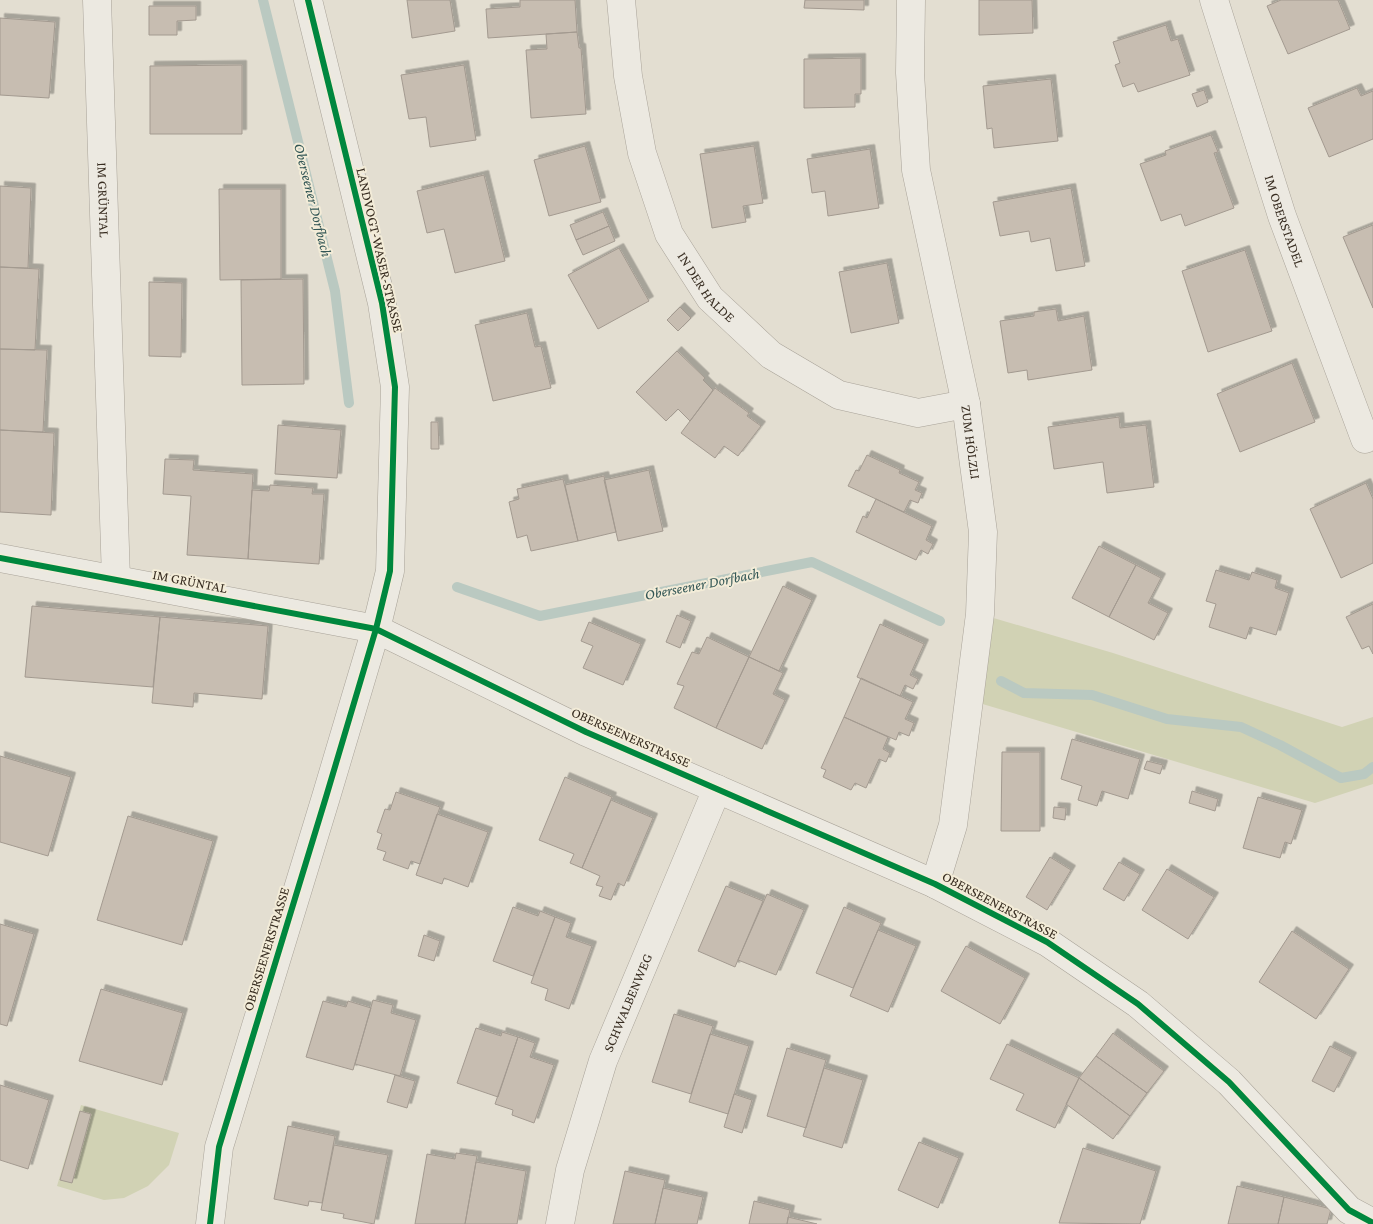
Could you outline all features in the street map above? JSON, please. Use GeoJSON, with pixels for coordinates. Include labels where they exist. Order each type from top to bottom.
{"type":"FeatureCollection","features":[{"type":"Feature","properties":{"kind":"street","name":"IM GRÜNTAL"},"geometry":{"type":"LineString","coordinates":[[97,0],[116,579]]}},
{"type":"Feature","properties":{"kind":"street","name":"LANDVOGT-WASER-STRASSE"},"geometry":{"type":"LineString","coordinates":[[308,0],[382,303],[395,387],[390,571],[376,629]]}},
{"type":"Feature","properties":{"kind":"street","name":"IN DER HALDE"},"geometry":{"type":"LineString","coordinates":[[621,0],[628,76],[642,153],[669,234],[710,298],[771,355],[839,395],[918,413],[966,404]]}},
{"type":"Feature","properties":{"kind":"street","name":"ZUM HÖLZLI"},"geometry":{"type":"LineString","coordinates":[[911,0],[910,73],[916,170],[966,404],[983,532],[980,614],[953,825],[935,884]]}},
{"type":"Feature","properties":{"kind":"street","name":"IM OBERSTADEL"},"geometry":{"type":"LineString","coordinates":[[1214,0],[1282,216],[1365,439]]}},
{"type":"Feature","properties":{"kind":"street","name":"IM GRÜNTAL"},"geometry":{"type":"LineString","coordinates":[[0,558],[376,629]]}},
{"type":"Feature","properties":{"kind":"street","name":"OBERSEENERSTRASSE"},"geometry":{"type":"LineString","coordinates":[[210,1224],[219,1147],[376,629],[586,732],[935,884],[1047,942],[1138,1004],[1229,1082],[1349,1210],[1373,1223]]}},
{"type":"Feature","properties":{"kind":"street","name":"SCHWALBENWEG"},"geometry":{"type":"LineString","coordinates":[[560,1224],[570,1170],[603,1061],[717,789]]}},
{"type":"Feature","properties":{"kind":"green space"},"geometry":{"type":"Polygon","coordinates":[[[980,614],[1113,653],[1342,727],[1373,717],[1373,784],[1315,803],[969,700],[980,614]]]}},
{"type":"Feature","properties":{"kind":"green space"},"geometry":{"type":"Polygon","coordinates":[[[81,1105],[179,1133],[169,1165],[148,1186],[124,1198],[104,1200],[57,1186],[81,1105]]]}},
{"type":"Feature","properties":{"kind":"building"},"geometry":{"type":"Polygon","coordinates":[[[407,0],[450,0],[455,31],[412,38],[407,0]]]}},
{"type":"Feature","properties":{"kind":"building"},"geometry":{"type":"Polygon","coordinates":[[[520,0],[575,0],[577,32],[488,38],[486,9],[520,7],[520,0]]]}},
{"type":"Feature","properties":{"kind":"building"},"geometry":{"type":"Polygon","coordinates":[[[805,0],[864,0],[864,10],[804,8],[805,0]]]}},
{"type":"Feature","properties":{"kind":"building"},"geometry":{"type":"Polygon","coordinates":[[[979,0],[1032,0],[1033,33],[979,35],[979,0]]]}},
{"type":"Feature","properties":{"kind":"building"},"geometry":{"type":"Polygon","coordinates":[[[1281,0],[1338,0],[1350,29],[1288,54],[1267,6],[1281,0]]]}},
{"type":"Feature","properties":{"kind":"building"},"geometry":{"type":"Polygon","coordinates":[[[149,6],[196,6],[196,20],[177,21],[177,35],[149,35],[149,6]]]}},
{"type":"Feature","properties":{"kind":"building"},"geometry":{"type":"Polygon","coordinates":[[[0,18],[55,22],[49,98],[0,95],[0,18]]]}},
{"type":"Feature","properties":{"kind":"building"},"geometry":{"type":"Polygon","coordinates":[[[1166,25],[1171,41],[1178,39],[1190,75],[1138,92],[1134,83],[1123,87],[1115,65],[1120,63],[1113,42],[1166,25]]]}},
{"type":"Feature","properties":{"kind":"building"},"geometry":{"type":"Polygon","coordinates":[[[577,32],[579,48],[581,48],[586,114],[531,118],[526,50],[547,49],[546,34],[577,32]]]}},
{"type":"Feature","properties":{"kind":"building"},"geometry":{"type":"Polygon","coordinates":[[[861,58],[861,94],[855,94],[855,107],[804,108],[804,59],[861,58]]]}},
{"type":"Feature","properties":{"kind":"building"},"geometry":{"type":"Polygon","coordinates":[[[242,65],[242,134],[150,134],[150,66],[242,65]]]}},
{"type":"Feature","properties":{"kind":"building"},"geometry":{"type":"Polygon","coordinates":[[[464,65],[476,140],[430,147],[426,117],[409,119],[401,75],[464,65]]]}},
{"type":"Feature","properties":{"kind":"building"},"geometry":{"type":"Polygon","coordinates":[[[1051,79],[1058,141],[994,148],[992,128],[987,129],[983,86],[1051,79]]]}},
{"type":"Feature","properties":{"kind":"building"},"geometry":{"type":"Polygon","coordinates":[[[1357,88],[1361,96],[1373,91],[1373,139],[1329,157],[1308,108],[1357,88]]]}},
{"type":"Feature","properties":{"kind":"building"},"geometry":{"type":"Polygon","coordinates":[[[1204,90],[1208,102],[1197,107],[1192,94],[1204,90]]]}},
{"type":"Feature","properties":{"kind":"building"},"geometry":{"type":"Polygon","coordinates":[[[1211,135],[1218,152],[1214,153],[1234,208],[1185,226],[1181,214],[1161,221],[1140,164],[1166,155],[1165,151],[1211,135]]]}},
{"type":"Feature","properties":{"kind":"building"},"geometry":{"type":"Polygon","coordinates":[[[585,146],[601,202],[549,216],[534,160],[585,146]]]}},
{"type":"Feature","properties":{"kind":"building"},"geometry":{"type":"Polygon","coordinates":[[[754,146],[763,203],[743,206],[746,222],[712,228],[700,154],[754,146]]]}},
{"type":"Feature","properties":{"kind":"building"},"geometry":{"type":"Polygon","coordinates":[[[870,149],[879,208],[828,216],[825,191],[812,193],[807,159],[870,149]]]}},
{"type":"Feature","properties":{"kind":"building"},"geometry":{"type":"Polygon","coordinates":[[[484,175],[505,261],[455,273],[444,229],[427,233],[417,191],[484,175]]]}},
{"type":"Feature","properties":{"kind":"building"},"geometry":{"type":"Polygon","coordinates":[[[0,186],[31,188],[28,268],[0,267],[0,186]]]}},
{"type":"Feature","properties":{"kind":"building"},"geometry":{"type":"Polygon","coordinates":[[[1071,188],[1085,266],[1056,271],[1050,238],[1031,242],[1029,231],[1000,236],[993,202],[1071,188]]]}},
{"type":"Feature","properties":{"kind":"building"},"geometry":{"type":"Polygon","coordinates":[[[219,189],[281,189],[281,279],[220,280],[219,189]]]}},
{"type":"Feature","properties":{"kind":"building"},"geometry":{"type":"Polygon","coordinates":[[[603,212],[609,226],[576,240],[570,225],[603,212]]]}},
{"type":"Feature","properties":{"kind":"building"},"geometry":{"type":"Polygon","coordinates":[[[1373,225],[1373,308],[1343,237],[1373,225]]]}},
{"type":"Feature","properties":{"kind":"building"},"geometry":{"type":"Polygon","coordinates":[[[609,226],[615,241],[583,255],[576,240],[609,226]]]}},
{"type":"Feature","properties":{"kind":"building"},"geometry":{"type":"Polygon","coordinates":[[[619,248],[649,301],[598,329],[568,275],[619,248]]]}},
{"type":"Feature","properties":{"kind":"building"},"geometry":{"type":"Polygon","coordinates":[[[1245,250],[1272,331],[1208,352],[1182,271],[1245,250]]]}},
{"type":"Feature","properties":{"kind":"building"},"geometry":{"type":"Polygon","coordinates":[[[887,263],[899,323],[851,333],[839,272],[887,263]]]}},
{"type":"Feature","properties":{"kind":"building"},"geometry":{"type":"Polygon","coordinates":[[[0,267],[39,269],[35,350],[0,349],[0,267]]]}},
{"type":"Feature","properties":{"kind":"building"},"geometry":{"type":"Polygon","coordinates":[[[303,279],[304,384],[242,385],[241,280],[303,279]]]}},
{"type":"Feature","properties":{"kind":"building"},"geometry":{"type":"Polygon","coordinates":[[[149,282],[182,283],[181,357],[149,356],[149,282]]]}},
{"type":"Feature","properties":{"kind":"building"},"geometry":{"type":"Polygon","coordinates":[[[680,307],[691,318],[678,331],[667,320],[680,307]]]}},
{"type":"Feature","properties":{"kind":"building"},"geometry":{"type":"Polygon","coordinates":[[[1056,309],[1058,321],[1084,316],[1092,370],[1028,380],[1027,370],[1008,373],[1000,321],[1034,316],[1034,312],[1056,309]]]}},
{"type":"Feature","properties":{"kind":"building"},"geometry":{"type":"Polygon","coordinates":[[[527,313],[535,347],[541,346],[551,388],[493,401],[475,325],[527,313]]]}},
{"type":"Feature","properties":{"kind":"building"},"geometry":{"type":"Polygon","coordinates":[[[0,349],[47,350],[43,432],[0,430],[0,349]]]}},
{"type":"Feature","properties":{"kind":"building"},"geometry":{"type":"Polygon","coordinates":[[[677,351],[705,378],[703,380],[713,390],[690,421],[678,409],[666,421],[636,392],[677,351]]]}},
{"type":"Feature","properties":{"kind":"building"},"geometry":{"type":"Polygon","coordinates":[[[1292,363],[1315,422],[1240,452],[1217,394],[1292,363]]]}},
{"type":"Feature","properties":{"kind":"building"},"geometry":{"type":"Polygon","coordinates":[[[715,388],[749,413],[747,416],[761,426],[738,456],[724,446],[715,458],[681,433],[715,388]]]}},
{"type":"Feature","properties":{"kind":"building"},"geometry":{"type":"Polygon","coordinates":[[[1119,417],[1120,428],[1146,425],[1154,487],[1107,493],[1103,462],[1054,469],[1048,427],[1119,417]]]}},
{"type":"Feature","properties":{"kind":"building"},"geometry":{"type":"Polygon","coordinates":[[[431,422],[438,422],[439,449],[431,449],[431,422]]]}},
{"type":"Feature","properties":{"kind":"building"},"geometry":{"type":"Polygon","coordinates":[[[278,425],[341,430],[337,478],[275,474],[278,425]]]}},
{"type":"Feature","properties":{"kind":"building"},"geometry":{"type":"Polygon","coordinates":[[[0,430],[54,433],[51,515],[0,512],[0,430]]]}},
{"type":"Feature","properties":{"kind":"building"},"geometry":{"type":"Polygon","coordinates":[[[867,455],[900,470],[899,473],[919,482],[915,490],[922,493],[918,503],[910,500],[904,512],[848,486],[856,470],[859,471],[867,455]]]}},
{"type":"Feature","properties":{"kind":"building"},"geometry":{"type":"Polygon","coordinates":[[[165,459],[194,460],[193,470],[253,474],[248,559],[187,555],[191,496],[163,494],[165,459]]]}},
{"type":"Feature","properties":{"kind":"building"},"geometry":{"type":"Polygon","coordinates":[[[649,470],[663,531],[618,541],[604,480],[649,470]]]}},
{"type":"Feature","properties":{"kind":"building"},"geometry":{"type":"Polygon","coordinates":[[[604,476],[616,532],[578,541],[565,485],[604,476]]]}},
{"type":"Feature","properties":{"kind":"building"},"geometry":{"type":"Polygon","coordinates":[[[563,479],[578,541],[531,551],[527,535],[517,538],[509,502],[519,499],[517,489],[563,479]]]}},
{"type":"Feature","properties":{"kind":"building"},"geometry":{"type":"Polygon","coordinates":[[[1366,483],[1373,499],[1373,563],[1341,578],[1310,509],[1366,483]]]}},
{"type":"Feature","properties":{"kind":"building"},"geometry":{"type":"Polygon","coordinates":[[[270,485],[313,488],[312,494],[324,494],[319,564],[248,559],[252,490],[269,491],[270,485]]]}},
{"type":"Feature","properties":{"kind":"building"},"geometry":{"type":"Polygon","coordinates":[[[876,499],[932,526],[926,540],[933,544],[928,554],[921,550],[916,560],[856,532],[863,516],[867,518],[876,499]]]}},
{"type":"Feature","properties":{"kind":"building"},"geometry":{"type":"Polygon","coordinates":[[[1099,546],[1136,565],[1109,617],[1072,598],[1099,546]]]}},
{"type":"Feature","properties":{"kind":"building"},"geometry":{"type":"Polygon","coordinates":[[[1136,565],[1161,578],[1148,603],[1168,613],[1154,640],[1109,617],[1136,565]]]}},
{"type":"Feature","properties":{"kind":"building"},"geometry":{"type":"Polygon","coordinates":[[[1216,570],[1249,580],[1252,572],[1277,580],[1275,588],[1289,593],[1276,635],[1250,627],[1246,639],[1209,627],[1216,604],[1206,601],[1216,570]]]}},
{"type":"Feature","properties":{"kind":"building"},"geometry":{"type":"Polygon","coordinates":[[[783,586],[812,600],[779,671],[749,657],[783,586]]]}},
{"type":"Feature","properties":{"kind":"building"},"geometry":{"type":"Polygon","coordinates":[[[1373,604],[1373,654],[1369,646],[1362,649],[1346,617],[1373,604]]]}},
{"type":"Feature","properties":{"kind":"building"},"geometry":{"type":"Polygon","coordinates":[[[32,606],[160,617],[153,687],[25,677],[32,606]]]}},
{"type":"Feature","properties":{"kind":"building"},"geometry":{"type":"Polygon","coordinates":[[[677,615],[691,621],[680,648],[666,642],[677,615]]]}},
{"type":"Feature","properties":{"kind":"building"},"geometry":{"type":"Polygon","coordinates":[[[160,617],[268,626],[262,699],[194,693],[193,707],[152,703],[160,617]]]}},
{"type":"Feature","properties":{"kind":"building"},"geometry":{"type":"Polygon","coordinates":[[[589,622],[641,644],[623,685],[583,668],[593,646],[581,641],[589,622]]]}},
{"type":"Feature","properties":{"kind":"building"},"geometry":{"type":"Polygon","coordinates":[[[880,624],[924,644],[910,675],[918,679],[913,689],[905,685],[900,696],[857,677],[880,624]]]}},
{"type":"Feature","properties":{"kind":"building"},"geometry":{"type":"Polygon","coordinates":[[[707,637],[749,657],[716,728],[674,708],[684,686],[677,684],[692,652],[699,654],[707,637]]]}},
{"type":"Feature","properties":{"kind":"building"},"geometry":{"type":"Polygon","coordinates":[[[749,657],[783,673],[773,694],[785,700],[762,749],[716,728],[749,657]]]}},
{"type":"Feature","properties":{"kind":"building"},"geometry":{"type":"Polygon","coordinates":[[[861,678],[913,702],[905,719],[914,723],[909,736],[899,732],[896,740],[844,717],[861,678]]]}},
{"type":"Feature","properties":{"kind":"building"},"geometry":{"type":"Polygon","coordinates":[[[844,717],[888,737],[883,749],[890,753],[886,762],[879,759],[866,788],[855,783],[851,790],[823,777],[826,770],[821,768],[844,717]]]}},
{"type":"Feature","properties":{"kind":"building"},"geometry":{"type":"Polygon","coordinates":[[[1072,739],[1140,759],[1128,799],[1102,791],[1097,806],[1078,800],[1082,786],[1061,779],[1072,739]]]}},
{"type":"Feature","properties":{"kind":"building"},"geometry":{"type":"Polygon","coordinates":[[[1002,752],[1040,752],[1040,831],[1001,831],[1002,752]]]}},
{"type":"Feature","properties":{"kind":"building"},"geometry":{"type":"Polygon","coordinates":[[[0,756],[71,777],[48,856],[0,842],[0,756]]]}},
{"type":"Feature","properties":{"kind":"building"},"geometry":{"type":"Polygon","coordinates":[[[1147,761],[1163,765],[1160,774],[1144,769],[1147,761]]]}},
{"type":"Feature","properties":{"kind":"building"},"geometry":{"type":"Polygon","coordinates":[[[565,777],[612,797],[582,868],[570,863],[574,854],[539,840],[565,777]]]}},
{"type":"Feature","properties":{"kind":"building"},"geometry":{"type":"Polygon","coordinates":[[[1192,791],[1218,799],[1215,811],[1189,803],[1192,791]]]}},
{"type":"Feature","properties":{"kind":"building"},"geometry":{"type":"Polygon","coordinates":[[[396,792],[440,807],[420,864],[411,861],[408,869],[383,860],[386,852],[377,849],[382,834],[377,832],[385,809],[390,810],[396,792]]]}},
{"type":"Feature","properties":{"kind":"building"},"geometry":{"type":"Polygon","coordinates":[[[1258,797],[1302,810],[1291,844],[1285,842],[1280,858],[1243,848],[1258,797]]]}},
{"type":"Feature","properties":{"kind":"building"},"geometry":{"type":"Polygon","coordinates":[[[611,800],[653,818],[624,886],[618,883],[611,900],[599,896],[603,887],[596,885],[600,876],[582,868],[611,800]]]}},
{"type":"Feature","properties":{"kind":"building"},"geometry":{"type":"Polygon","coordinates":[[[1054,807],[1066,808],[1065,820],[1053,818],[1054,807]]]}},
{"type":"Feature","properties":{"kind":"building"},"geometry":{"type":"Polygon","coordinates":[[[437,814],[488,832],[468,887],[444,878],[442,884],[416,875],[437,814]]]}},
{"type":"Feature","properties":{"kind":"building"},"geometry":{"type":"Polygon","coordinates":[[[128,816],[213,841],[182,945],[97,920],[128,816]]]}},
{"type":"Feature","properties":{"kind":"building"},"geometry":{"type":"Polygon","coordinates":[[[1050,857],[1071,870],[1047,910],[1026,897],[1050,857]]]}},
{"type":"Feature","properties":{"kind":"building"},"geometry":{"type":"Polygon","coordinates":[[[1119,862],[1140,874],[1124,901],[1103,889],[1119,862]]]}},
{"type":"Feature","properties":{"kind":"building"},"geometry":{"type":"Polygon","coordinates":[[[1167,869],[1214,897],[1188,939],[1142,910],[1167,869]]]}},
{"type":"Feature","properties":{"kind":"building"},"geometry":{"type":"Polygon","coordinates":[[[726,886],[763,901],[735,967],[698,951],[726,886]]]}},
{"type":"Feature","properties":{"kind":"building"},"geometry":{"type":"Polygon","coordinates":[[[767,894],[804,910],[776,975],[738,960],[767,894]]]}},
{"type":"Feature","properties":{"kind":"building"},"geometry":{"type":"Polygon","coordinates":[[[513,907],[538,916],[540,911],[555,917],[533,976],[493,961],[513,907]]]}},
{"type":"Feature","properties":{"kind":"building"},"geometry":{"type":"Polygon","coordinates":[[[844,907],[881,923],[853,988],[816,973],[844,907]]]}},
{"type":"Feature","properties":{"kind":"building"},"geometry":{"type":"Polygon","coordinates":[[[555,917],[571,923],[566,937],[592,946],[569,1009],[545,1000],[548,989],[531,983],[555,917]]]}},
{"type":"Feature","properties":{"kind":"building"},"geometry":{"type":"Polygon","coordinates":[[[0,924],[34,934],[7,1026],[0,1024],[0,924]]]}},
{"type":"Feature","properties":{"kind":"building"},"geometry":{"type":"Polygon","coordinates":[[[878,930],[916,946],[888,1012],[850,996],[878,930]]]}},
{"type":"Feature","properties":{"kind":"building"},"geometry":{"type":"Polygon","coordinates":[[[1292,931],[1349,969],[1316,1019],[1259,982],[1292,931]]]}},
{"type":"Feature","properties":{"kind":"building"},"geometry":{"type":"Polygon","coordinates":[[[424,935],[440,941],[434,961],[418,956],[424,935]]]}},
{"type":"Feature","properties":{"kind":"building"},"geometry":{"type":"Polygon","coordinates":[[[966,946],[1025,978],[1000,1024],[941,991],[966,946]]]}},
{"type":"Feature","properties":{"kind":"building"},"geometry":{"type":"Polygon","coordinates":[[[101,989],[183,1013],[162,1085],[79,1061],[101,989]]]}},
{"type":"Feature","properties":{"kind":"building"},"geometry":{"type":"Polygon","coordinates":[[[373,1000],[393,1005],[391,1013],[416,1020],[400,1076],[355,1064],[373,1000]]]}},
{"type":"Feature","properties":{"kind":"building"},"geometry":{"type":"Polygon","coordinates":[[[323,1001],[346,1007],[348,1001],[371,1008],[353,1070],[306,1057],[323,1001]]]}},
{"type":"Feature","properties":{"kind":"building"},"geometry":{"type":"Polygon","coordinates":[[[674,1014],[713,1026],[691,1094],[652,1082],[674,1014]]]}},
{"type":"Feature","properties":{"kind":"building"},"geometry":{"type":"Polygon","coordinates":[[[476,1028],[501,1036],[502,1032],[518,1037],[498,1097],[457,1083],[476,1028]]]}},
{"type":"Feature","properties":{"kind":"building"},"geometry":{"type":"Polygon","coordinates":[[[1113,1033],[1164,1071],[1147,1093],[1096,1056],[1113,1033]]]}},
{"type":"Feature","properties":{"kind":"building"},"geometry":{"type":"Polygon","coordinates":[[[710,1034],[749,1046],[728,1114],[689,1102],[710,1034]]]}},
{"type":"Feature","properties":{"kind":"building"},"geometry":{"type":"Polygon","coordinates":[[[518,1037],[535,1043],[530,1057],[554,1065],[534,1123],[512,1115],[513,1110],[495,1104],[518,1037]]]}},
{"type":"Feature","properties":{"kind":"building"},"geometry":{"type":"Polygon","coordinates":[[[1007,1044],[1079,1078],[1055,1128],[1016,1110],[1024,1094],[990,1079],[1007,1044]]]}},
{"type":"Feature","properties":{"kind":"building"},"geometry":{"type":"Polygon","coordinates":[[[1330,1046],[1352,1057],[1334,1092],[1312,1081],[1330,1046]]]}},
{"type":"Feature","properties":{"kind":"building"},"geometry":{"type":"Polygon","coordinates":[[[787,1048],[826,1060],[806,1128],[767,1116],[787,1048]]]}},
{"type":"Feature","properties":{"kind":"building"},"geometry":{"type":"Polygon","coordinates":[[[1096,1056],[1147,1093],[1130,1116],[1079,1078],[1096,1056]]]}},
{"type":"Feature","properties":{"kind":"building"},"geometry":{"type":"Polygon","coordinates":[[[824,1068],[863,1080],[842,1148],[803,1136],[824,1068]]]}},
{"type":"Feature","properties":{"kind":"building"},"geometry":{"type":"Polygon","coordinates":[[[395,1075],[415,1081],[407,1108],[387,1102],[395,1075]]]}},
{"type":"Feature","properties":{"kind":"building"},"geometry":{"type":"Polygon","coordinates":[[[1079,1078],[1130,1116],[1113,1139],[1066,1104],[1079,1078]]]}},
{"type":"Feature","properties":{"kind":"building"},"geometry":{"type":"Polygon","coordinates":[[[0,1085],[49,1100],[28,1169],[0,1160],[0,1085]]]}},
{"type":"Feature","properties":{"kind":"building"},"geometry":{"type":"Polygon","coordinates":[[[734,1094],[752,1100],[742,1133],[724,1127],[734,1094]]]}},
{"type":"Feature","properties":{"kind":"building"},"geometry":{"type":"Polygon","coordinates":[[[80,1111],[91,1114],[72,1183],[60,1180],[80,1111]]]}},
{"type":"Feature","properties":{"kind":"building"},"geometry":{"type":"Polygon","coordinates":[[[288,1126],[335,1136],[322,1203],[309,1201],[308,1206],[274,1199],[288,1126]]]}},
{"type":"Feature","properties":{"kind":"building"},"geometry":{"type":"Polygon","coordinates":[[[919,1142],[959,1158],[938,1208],[898,1190],[919,1142]]]}},
{"type":"Feature","properties":{"kind":"building"},"geometry":{"type":"Polygon","coordinates":[[[334,1145],[388,1155],[374,1224],[343,1218],[344,1214],[321,1210],[334,1145]]]}},
{"type":"Feature","properties":{"kind":"building"},"geometry":{"type":"Polygon","coordinates":[[[1083,1148],[1156,1171],[1140,1224],[1059,1223],[1083,1148]]]}},
{"type":"Feature","properties":{"kind":"building"},"geometry":{"type":"Polygon","coordinates":[[[456,1153],[477,1156],[465,1224],[415,1224],[427,1154],[455,1159],[456,1153]]]}},
{"type":"Feature","properties":{"kind":"building"},"geometry":{"type":"Polygon","coordinates":[[[476,1162],[526,1171],[517,1224],[465,1224],[476,1162]]]}},
{"type":"Feature","properties":{"kind":"building"},"geometry":{"type":"Polygon","coordinates":[[[625,1171],[665,1180],[655,1224],[613,1224],[625,1171]]]}},
{"type":"Feature","properties":{"kind":"building"},"geometry":{"type":"Polygon","coordinates":[[[1237,1186],[1284,1197],[1278,1224],[1228,1224],[1237,1186]]]}},
{"type":"Feature","properties":{"kind":"building"},"geometry":{"type":"Polygon","coordinates":[[[663,1188],[703,1197],[697,1224],[655,1224],[663,1188]]]}},
{"type":"Feature","properties":{"kind":"building"},"geometry":{"type":"Polygon","coordinates":[[[1284,1197],[1331,1209],[1327,1224],[1278,1224],[1284,1197]]]}},
{"type":"Feature","properties":{"kind":"building"},"geometry":{"type":"Polygon","coordinates":[[[754,1201],[790,1210],[787,1224],[749,1224],[754,1201]]]}},
{"type":"Feature","properties":{"kind":"building"},"geometry":{"type":"Polygon","coordinates":[[[788,1217],[817,1224],[787,1224],[788,1217]]]}},
{"type":"Feature","properties":{"kind":"waterway","name":"Oberseener Dorfbach"},"geometry":{"type":"LineString","coordinates":[[263,0],[335,291],[349,403]]}},
{"type":"Feature","properties":{"kind":"waterway","name":"Oberseener Dorfbach"},"geometry":{"type":"LineString","coordinates":[[457,587],[540,616],[812,562],[940,621]]}},
{"type":"Feature","properties":{"kind":"waterway","name":"Oberseener Dorfbach"},"geometry":{"type":"LineString","coordinates":[[1001,681],[1024,693],[1092,695],[1167,719],[1241,727],[1280,745],[1341,778],[1364,774],[1373,767]]}},
{"type":"Feature","properties":{"kind":"cycle path"},"geometry":{"type":"LineString","coordinates":[[210,1224],[219,1147],[376,629],[390,571],[395,387],[382,303],[308,0]]}},
{"type":"Feature","properties":{"kind":"cycle path"},"geometry":{"type":"LineString","coordinates":[[0,558],[376,629],[586,732],[935,884],[1047,942],[1138,1004],[1229,1082],[1349,1210],[1373,1223]]}}]}
